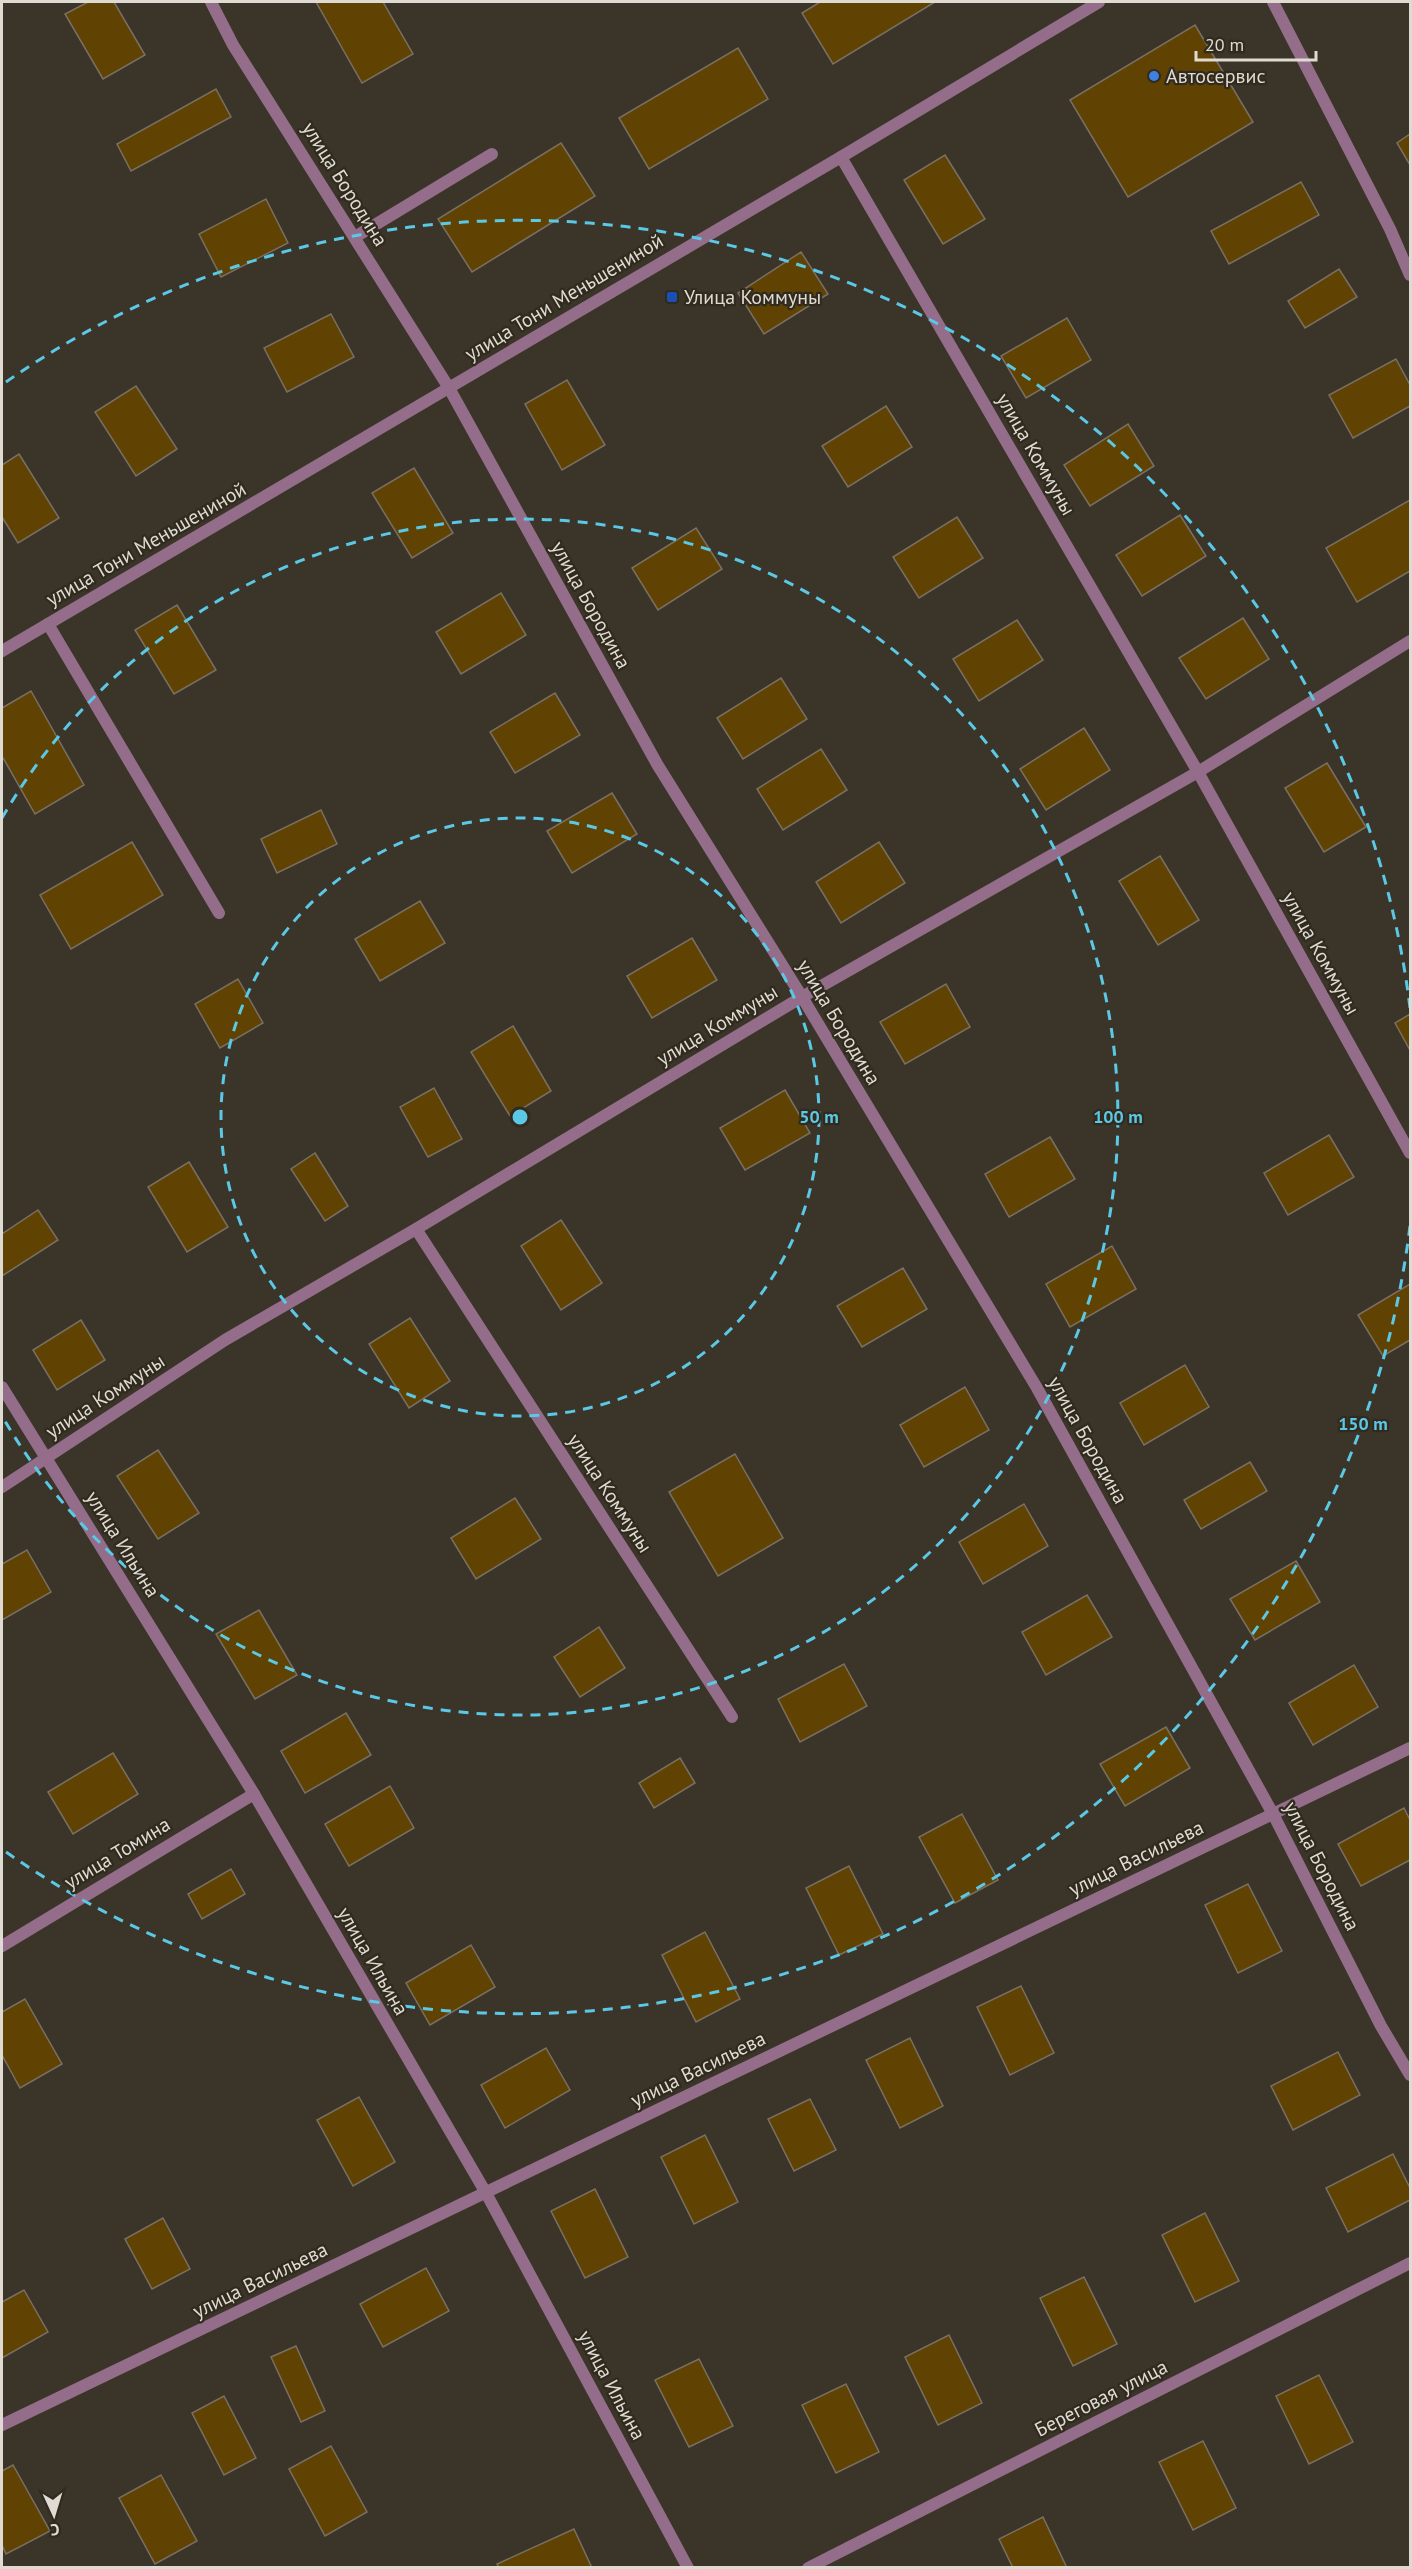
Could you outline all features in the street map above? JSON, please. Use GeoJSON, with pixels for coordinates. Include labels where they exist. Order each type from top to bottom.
{"type":"FeatureCollection","features":[{"type":"Feature","properties":{"kind":"street","name":"улица Бородина"},"geometry":{"type":"LineString","coordinates":[[211,2],[233,45],[449,388],[657,764],[802,997],[1037,1388],[1273,1814],[1382,2026],[1410,2075]]}},
{"type":"Feature","properties":{"kind":"street","name":"улица Тони Меньшениной"},"geometry":{"type":"LineString","coordinates":[[2,651],[1099,2]]}},
{"type":"Feature","properties":{"kind":"street"},"geometry":{"type":"LineString","coordinates":[[1273,2],[1390,229],[1410,276]]}},
{"type":"Feature","properties":{"kind":"street"},"geometry":{"type":"LineString","coordinates":[[355,237],[492,154]]}},
{"type":"Feature","properties":{"kind":"street","name":"улица Коммуны"},"geometry":{"type":"LineString","coordinates":[[842,156],[1198,772],[1410,1153]]}},
{"type":"Feature","properties":{"kind":"street","name":"улица Тони Меньшениной"},"geometry":{"type":"LineString","coordinates":[[48,624],[219,913]]}},
{"type":"Feature","properties":{"kind":"street","name":"улица Коммуны"},"geometry":{"type":"LineString","coordinates":[[2,1487],[225,1340],[417,1229],[802,997],[1198,772],[1410,641]]}},
{"type":"Feature","properties":{"kind":"street","name":"улица Коммуны"},"geometry":{"type":"LineString","coordinates":[[417,1229],[732,1717]]}},
{"type":"Feature","properties":{"kind":"street","name":"улица Ильина"},"geometry":{"type":"LineString","coordinates":[[2,1387],[254,1794],[486,2193],[688,2568]]}},
{"type":"Feature","properties":{"kind":"street","name":"улица Васильева"},"geometry":{"type":"LineString","coordinates":[[2,2425],[1410,1748]]}},
{"type":"Feature","properties":{"kind":"street","name":"улица Томина"},"geometry":{"type":"LineString","coordinates":[[2,1946],[254,1794]]}},
{"type":"Feature","properties":{"kind":"street","name":"Береговая улица"},"geometry":{"type":"LineString","coordinates":[[808,2568],[1410,2262]]}},
{"type":"Feature","properties":{"kind":"building"},"geometry":{"type":"Polygon","coordinates":[[[88,2],[114,2],[145,55],[103,79],[65,14],[88,2]]]}},
{"type":"Feature","properties":{"kind":"building"},"geometry":{"type":"Polygon","coordinates":[[[316,2],[383,2],[413,54],[362,83],[316,2]]]}},
{"type":"Feature","properties":{"kind":"building"},"geometry":{"type":"Polygon","coordinates":[[[820,2],[935,2],[833,64],[802,13],[820,2]]]}},
{"type":"Feature","properties":{"kind":"building"},"geometry":{"type":"Polygon","coordinates":[[[1195,25],[1253,122],[1128,197],[1070,100],[1195,25]]]}},
{"type":"Feature","properties":{"kind":"building"},"geometry":{"type":"Polygon","coordinates":[[[738,48],[768,99],[649,169],[619,118],[738,48]]]}},
{"type":"Feature","properties":{"kind":"building"},"geometry":{"type":"Polygon","coordinates":[[[216,89],[231,117],[131,171],[117,144],[216,89]]]}},
{"type":"Feature","properties":{"kind":"building"},"geometry":{"type":"Polygon","coordinates":[[[1410,134],[1410,165],[1397,143],[1410,134]]]}},
{"type":"Feature","properties":{"kind":"building"},"geometry":{"type":"Polygon","coordinates":[[[561,143],[595,196],[472,272],[438,219],[561,143]]]}},
{"type":"Feature","properties":{"kind":"building"},"geometry":{"type":"Polygon","coordinates":[[[945,155],[985,219],[943,244],[904,180],[945,155]]]}},
{"type":"Feature","properties":{"kind":"building"},"geometry":{"type":"Polygon","coordinates":[[[1301,182],[1319,215],[1229,264],[1211,231],[1301,182]]]}},
{"type":"Feature","properties":{"kind":"building"},"geometry":{"type":"Polygon","coordinates":[[[266,199],[288,243],[221,277],[199,234],[266,199]]]}},
{"type":"Feature","properties":{"kind":"building"},"geometry":{"type":"Polygon","coordinates":[[[801,252],[828,294],[764,334],[738,293],[801,252]]]}},
{"type":"Feature","properties":{"kind":"building"},"geometry":{"type":"Polygon","coordinates":[[[1339,269],[1357,297],[1305,328],[1288,301],[1339,269]]]}},
{"type":"Feature","properties":{"kind":"building"},"geometry":{"type":"Polygon","coordinates":[[[331,314],[354,357],[287,392],[264,348],[331,314]]]}},
{"type":"Feature","properties":{"kind":"building"},"geometry":{"type":"Polygon","coordinates":[[[1067,318],[1091,360],[1026,398],[1001,356],[1067,318]]]}},
{"type":"Feature","properties":{"kind":"building"},"geometry":{"type":"Polygon","coordinates":[[[1396,359],[1410,385],[1410,406],[1353,438],[1329,395],[1396,359]]]}},
{"type":"Feature","properties":{"kind":"building"},"geometry":{"type":"Polygon","coordinates":[[[567,380],[605,445],[562,470],[525,404],[567,380]]]}},
{"type":"Feature","properties":{"kind":"building"},"geometry":{"type":"Polygon","coordinates":[[[136,386],[177,449],[136,476],[95,412],[136,386]]]}},
{"type":"Feature","properties":{"kind":"building"},"geometry":{"type":"Polygon","coordinates":[[[886,406],[912,447],[848,487],[822,446],[886,406]]]}},
{"type":"Feature","properties":{"kind":"building"},"geometry":{"type":"Polygon","coordinates":[[[1128,424],[1154,466],[1090,506],[1064,465],[1128,424]]]}},
{"type":"Feature","properties":{"kind":"building"},"geometry":{"type":"Polygon","coordinates":[[[19,454],[59,518],[18,543],[2,517],[2,465],[19,454]]]}},
{"type":"Feature","properties":{"kind":"building"},"geometry":{"type":"Polygon","coordinates":[[[414,468],[453,533],[412,558],[372,493],[414,468]]]}},
{"type":"Feature","properties":{"kind":"building"},"geometry":{"type":"Polygon","coordinates":[[[1410,500],[1410,571],[1357,602],[1326,548],[1410,500]]]}},
{"type":"Feature","properties":{"kind":"building"},"geometry":{"type":"Polygon","coordinates":[[[1180,515],[1206,556],[1142,596],[1116,555],[1180,515]]]}},
{"type":"Feature","properties":{"kind":"building"},"geometry":{"type":"Polygon","coordinates":[[[957,517],[983,558],[919,598],[893,557],[957,517]]]}},
{"type":"Feature","properties":{"kind":"building"},"geometry":{"type":"Polygon","coordinates":[[[696,528],[722,569],[658,610],[632,568],[696,528]]]}},
{"type":"Feature","properties":{"kind":"building"},"geometry":{"type":"Polygon","coordinates":[[[501,593],[526,635],[461,674],[436,632],[501,593]]]}},
{"type":"Feature","properties":{"kind":"building"},"geometry":{"type":"Polygon","coordinates":[[[177,605],[216,670],[174,694],[135,630],[177,605]]]}},
{"type":"Feature","properties":{"kind":"building"},"geometry":{"type":"Polygon","coordinates":[[[1243,618],[1269,659],[1206,699],[1179,658],[1243,618]]]}},
{"type":"Feature","properties":{"kind":"building"},"geometry":{"type":"Polygon","coordinates":[[[1017,620],[1043,660],[979,701],[953,659],[1017,620]]]}},
{"type":"Feature","properties":{"kind":"building"},"geometry":{"type":"Polygon","coordinates":[[[781,678],[807,719],[743,759],[717,718],[781,678]]]}},
{"type":"Feature","properties":{"kind":"building"},"geometry":{"type":"Polygon","coordinates":[[[31,691],[84,785],[35,814],[2,756],[2,708],[31,691]]]}},
{"type":"Feature","properties":{"kind":"building"},"geometry":{"type":"Polygon","coordinates":[[[555,693],[580,735],[515,773],[490,732],[555,693]]]}},
{"type":"Feature","properties":{"kind":"building"},"geometry":{"type":"Polygon","coordinates":[[[1084,728],[1110,770],[1046,810],[1020,769],[1084,728]]]}},
{"type":"Feature","properties":{"kind":"building"},"geometry":{"type":"Polygon","coordinates":[[[821,749],[847,790],[783,830],[757,789],[821,749]]]}},
{"type":"Feature","properties":{"kind":"building"},"geometry":{"type":"Polygon","coordinates":[[[1327,763],[1366,827],[1324,852],[1285,788],[1327,763]]]}},
{"type":"Feature","properties":{"kind":"building"},"geometry":{"type":"Polygon","coordinates":[[[612,793],[637,834],[572,873],[547,831],[612,793]]]}},
{"type":"Feature","properties":{"kind":"building"},"geometry":{"type":"Polygon","coordinates":[[[321,810],[337,844],[277,873],[261,839],[321,810]]]}},
{"type":"Feature","properties":{"kind":"building"},"geometry":{"type":"Polygon","coordinates":[[[132,842],[163,895],[71,949],[40,895],[132,842]]]}},
{"type":"Feature","properties":{"kind":"building"},"geometry":{"type":"Polygon","coordinates":[[[879,842],[905,883],[841,923],[816,882],[879,842]]]}},
{"type":"Feature","properties":{"kind":"building"},"geometry":{"type":"Polygon","coordinates":[[[1160,856],[1199,920],[1158,945],[1119,881],[1160,856]]]}},
{"type":"Feature","properties":{"kind":"building"},"geometry":{"type":"Polygon","coordinates":[[[420,901],[445,943],[380,981],[355,939],[420,901]]]}},
{"type":"Feature","properties":{"kind":"building"},"geometry":{"type":"Polygon","coordinates":[[[692,938],[717,980],[652,1018],[627,976],[692,938]]]}},
{"type":"Feature","properties":{"kind":"building"},"geometry":{"type":"Polygon","coordinates":[[[238,979],[263,1023],[220,1048],[195,1004],[238,979]]]}},
{"type":"Feature","properties":{"kind":"building"},"geometry":{"type":"Polygon","coordinates":[[[946,984],[970,1027],[905,1064],[880,1022],[946,984]]]}},
{"type":"Feature","properties":{"kind":"building"},"geometry":{"type":"Polygon","coordinates":[[[1410,1014],[1410,1050],[1395,1023],[1410,1014]]]}},
{"type":"Feature","properties":{"kind":"building"},"geometry":{"type":"Polygon","coordinates":[[[513,1026],[551,1091],[510,1116],[471,1052],[513,1026]]]}},
{"type":"Feature","properties":{"kind":"building"},"geometry":{"type":"Polygon","coordinates":[[[434,1088],[462,1139],[428,1157],[400,1107],[434,1088]]]}},
{"type":"Feature","properties":{"kind":"building"},"geometry":{"type":"Polygon","coordinates":[[[785,1090],[810,1133],[745,1170],[720,1128],[785,1090]]]}},
{"type":"Feature","properties":{"kind":"building"},"geometry":{"type":"Polygon","coordinates":[[[1329,1135],[1354,1177],[1288,1215],[1264,1173],[1329,1135]]]}},
{"type":"Feature","properties":{"kind":"building"},"geometry":{"type":"Polygon","coordinates":[[[1050,1137],[1075,1179],[1009,1217],[985,1174],[1050,1137]]]}},
{"type":"Feature","properties":{"kind":"building"},"geometry":{"type":"Polygon","coordinates":[[[315,1153],[348,1206],[325,1221],[291,1169],[315,1153]]]}},
{"type":"Feature","properties":{"kind":"building"},"geometry":{"type":"Polygon","coordinates":[[[189,1162],[228,1227],[187,1252],[148,1187],[189,1162]]]}},
{"type":"Feature","properties":{"kind":"building"},"geometry":{"type":"Polygon","coordinates":[[[38,1210],[58,1240],[2,1276],[2,1234],[38,1210]]]}},
{"type":"Feature","properties":{"kind":"building"},"geometry":{"type":"Polygon","coordinates":[[[561,1220],[602,1283],[561,1310],[521,1246],[561,1220]]]}},
{"type":"Feature","properties":{"kind":"building"},"geometry":{"type":"Polygon","coordinates":[[[1112,1246],[1136,1289],[1070,1327],[1046,1284],[1112,1246]]]}},
{"type":"Feature","properties":{"kind":"building"},"geometry":{"type":"Polygon","coordinates":[[[903,1268],[927,1309],[862,1347],[837,1306],[903,1268]]]}},
{"type":"Feature","properties":{"kind":"building"},"geometry":{"type":"Polygon","coordinates":[[[1410,1284],[1410,1340],[1383,1356],[1358,1315],[1410,1284]]]}},
{"type":"Feature","properties":{"kind":"building"},"geometry":{"type":"Polygon","coordinates":[[[410,1318],[450,1381],[409,1408],[369,1344],[410,1318]]]}},
{"type":"Feature","properties":{"kind":"building"},"geometry":{"type":"Polygon","coordinates":[[[81,1320],[105,1360],[57,1390],[33,1350],[81,1320]]]}},
{"type":"Feature","properties":{"kind":"building"},"geometry":{"type":"Polygon","coordinates":[[[1185,1365],[1209,1407],[1144,1445],[1120,1403],[1185,1365]]]}},
{"type":"Feature","properties":{"kind":"building"},"geometry":{"type":"Polygon","coordinates":[[[965,1387],[989,1430],[924,1467],[900,1425],[965,1387]]]}},
{"type":"Feature","properties":{"kind":"building"},"geometry":{"type":"Polygon","coordinates":[[[158,1450],[199,1513],[158,1539],[117,1476],[158,1450]]]}},
{"type":"Feature","properties":{"kind":"building"},"geometry":{"type":"Polygon","coordinates":[[[735,1454],[783,1538],[718,1576],[669,1492],[735,1454]]]}},
{"type":"Feature","properties":{"kind":"building"},"geometry":{"type":"Polygon","coordinates":[[[1250,1462],[1267,1491],[1201,1529],[1184,1500],[1250,1462]]]}},
{"type":"Feature","properties":{"kind":"building"},"geometry":{"type":"Polygon","coordinates":[[[515,1498],[541,1539],[476,1579],[451,1538],[515,1498]]]}},
{"type":"Feature","properties":{"kind":"building"},"geometry":{"type":"Polygon","coordinates":[[[1024,1504],[1048,1546],[983,1584],[959,1542],[1024,1504]]]}},
{"type":"Feature","properties":{"kind":"building"},"geometry":{"type":"Polygon","coordinates":[[[27,1550],[51,1592],[2,1620],[2,1564],[27,1550]]]}},
{"type":"Feature","properties":{"kind":"building"},"geometry":{"type":"Polygon","coordinates":[[[1296,1561],[1320,1602],[1255,1640],[1230,1599],[1296,1561]]]}},
{"type":"Feature","properties":{"kind":"building"},"geometry":{"type":"Polygon","coordinates":[[[1087,1595],[1112,1637],[1046,1675],[1022,1632],[1087,1595]]]}},
{"type":"Feature","properties":{"kind":"building"},"geometry":{"type":"Polygon","coordinates":[[[259,1610],[297,1675],[255,1699],[216,1634],[259,1610]]]}},
{"type":"Feature","properties":{"kind":"building"},"geometry":{"type":"Polygon","coordinates":[[[599,1627],[625,1668],[580,1697],[554,1657],[599,1627]]]}},
{"type":"Feature","properties":{"kind":"building"},"geometry":{"type":"Polygon","coordinates":[[[844,1664],[867,1706],[800,1742],[778,1699],[844,1664]]]}},
{"type":"Feature","properties":{"kind":"building"},"geometry":{"type":"Polygon","coordinates":[[[1354,1665],[1378,1707],[1313,1745],[1289,1703],[1354,1665]]]}},
{"type":"Feature","properties":{"kind":"building"},"geometry":{"type":"Polygon","coordinates":[[[346,1713],[371,1755],[305,1793],[281,1751],[346,1713]]]}},
{"type":"Feature","properties":{"kind":"building"},"geometry":{"type":"Polygon","coordinates":[[[1166,1727],[1190,1768],[1125,1806],[1100,1764],[1166,1727]]]}},
{"type":"Feature","properties":{"kind":"building"},"geometry":{"type":"Polygon","coordinates":[[[113,1753],[138,1794],[73,1834],[48,1792],[113,1753]]]}},
{"type":"Feature","properties":{"kind":"building"},"geometry":{"type":"Polygon","coordinates":[[[680,1758],[695,1783],[654,1808],[639,1783],[680,1758]]]}},
{"type":"Feature","properties":{"kind":"building"},"geometry":{"type":"Polygon","coordinates":[[[390,1786],[414,1828],[349,1866],[325,1824],[390,1786]]]}},
{"type":"Feature","properties":{"kind":"building"},"geometry":{"type":"Polygon","coordinates":[[[1404,1808],[1410,1820],[1410,1860],[1361,1886],[1338,1844],[1404,1808]]]}},
{"type":"Feature","properties":{"kind":"building"},"geometry":{"type":"Polygon","coordinates":[[[962,1814],[998,1880],[955,1903],[919,1837],[962,1814]]]}},
{"type":"Feature","properties":{"kind":"building"},"geometry":{"type":"Polygon","coordinates":[[[849,1866],[883,1934],[839,1955],[806,1888],[849,1866]]]}},
{"type":"Feature","properties":{"kind":"building"},"geometry":{"type":"Polygon","coordinates":[[[231,1869],[245,1894],[202,1919],[188,1894],[231,1869]]]}},
{"type":"Feature","properties":{"kind":"building"},"geometry":{"type":"Polygon","coordinates":[[[1248,1884],[1282,1951],[1238,1973],[1205,1905],[1248,1884]]]}},
{"type":"Feature","properties":{"kind":"building"},"geometry":{"type":"Polygon","coordinates":[[[705,1932],[740,1999],[696,2022],[662,1955],[705,1932]]]}},
{"type":"Feature","properties":{"kind":"building"},"geometry":{"type":"Polygon","coordinates":[[[471,1945],[495,1987],[430,2025],[406,1983],[471,1945]]]}},
{"type":"Feature","properties":{"kind":"building"},"geometry":{"type":"Polygon","coordinates":[[[1021,1986],[1054,2053],[1010,2075],[977,2007],[1021,1986]]]}},
{"type":"Feature","properties":{"kind":"building"},"geometry":{"type":"Polygon","coordinates":[[[25,1999],[62,2064],[20,2088],[2,2055],[2,2012],[25,1999]]]}},
{"type":"Feature","properties":{"kind":"building"},"geometry":{"type":"Polygon","coordinates":[[[910,2038],[943,2106],[900,2128],[866,2060],[910,2038]]]}},
{"type":"Feature","properties":{"kind":"building"},"geometry":{"type":"Polygon","coordinates":[[[546,2048],[570,2090],[505,2128],[481,2085],[546,2048]]]}},
{"type":"Feature","properties":{"kind":"building"},"geometry":{"type":"Polygon","coordinates":[[[1338,2052],[1360,2095],[1293,2130],[1271,2086],[1338,2052]]]}},
{"type":"Feature","properties":{"kind":"building"},"geometry":{"type":"Polygon","coordinates":[[[359,2097],[395,2162],[353,2186],[317,2120],[359,2097]]]}},
{"type":"Feature","properties":{"kind":"building"},"geometry":{"type":"Polygon","coordinates":[[[810,2099],[836,2150],[794,2171],[768,2119],[810,2099]]]}},
{"type":"Feature","properties":{"kind":"building"},"geometry":{"type":"Polygon","coordinates":[[[705,2135],[738,2202],[694,2224],[661,2157],[705,2135]]]}},
{"type":"Feature","properties":{"kind":"building"},"geometry":{"type":"Polygon","coordinates":[[[1393,2154],[1410,2188],[1410,2200],[1348,2232],[1326,2188],[1393,2154]]]}},
{"type":"Feature","properties":{"kind":"building"},"geometry":{"type":"Polygon","coordinates":[[[595,2189],[628,2257],[585,2278],[551,2211],[595,2189]]]}},
{"type":"Feature","properties":{"kind":"building"},"geometry":{"type":"Polygon","coordinates":[[[1205,2213],[1239,2281],[1195,2302],[1162,2235],[1205,2213]]]}},
{"type":"Feature","properties":{"kind":"building"},"geometry":{"type":"Polygon","coordinates":[[[163,2218],[190,2269],[152,2289],[125,2239],[163,2218]]]}},
{"type":"Feature","properties":{"kind":"building"},"geometry":{"type":"Polygon","coordinates":[[[426,2268],[449,2311],[383,2347],[360,2304],[426,2268]]]}},
{"type":"Feature","properties":{"kind":"building"},"geometry":{"type":"Polygon","coordinates":[[[1084,2277],[1117,2344],[1073,2366],[1040,2298],[1084,2277]]]}},
{"type":"Feature","properties":{"kind":"building"},"geometry":{"type":"Polygon","coordinates":[[[24,2290],[48,2332],[2,2358],[2,2302],[24,2290]]]}},
{"type":"Feature","properties":{"kind":"building"},"geometry":{"type":"Polygon","coordinates":[[[949,2335],[982,2403],[938,2425],[905,2357],[949,2335]]]}},
{"type":"Feature","properties":{"kind":"building"},"geometry":{"type":"Polygon","coordinates":[[[296,2346],[325,2411],[301,2422],[271,2357],[296,2346]]]}},
{"type":"Feature","properties":{"kind":"building"},"geometry":{"type":"Polygon","coordinates":[[[699,2359],[733,2426],[689,2447],[655,2380],[699,2359]]]}},
{"type":"Feature","properties":{"kind":"building"},"geometry":{"type":"Polygon","coordinates":[[[1319,2375],[1353,2442],[1309,2464],[1276,2396],[1319,2375]]]}},
{"type":"Feature","properties":{"kind":"building"},"geometry":{"type":"Polygon","coordinates":[[[846,2384],[879,2452],[836,2473],[802,2405],[846,2384]]]}},
{"type":"Feature","properties":{"kind":"building"},"geometry":{"type":"Polygon","coordinates":[[[224,2396],[256,2458],[224,2475],[192,2413],[224,2396]]]}},
{"type":"Feature","properties":{"kind":"building"},"geometry":{"type":"Polygon","coordinates":[[[1203,2441],[1236,2508],[1193,2530],[1159,2462],[1203,2441]]]}},
{"type":"Feature","properties":{"kind":"building"},"geometry":{"type":"Polygon","coordinates":[[[331,2446],[367,2512],[325,2536],[289,2469],[331,2446]]]}},
{"type":"Feature","properties":{"kind":"building"},"geometry":{"type":"Polygon","coordinates":[[[13,2465],[50,2531],[6,2554],[2,2545],[2,2471],[13,2465]]]}},
{"type":"Feature","properties":{"kind":"building"},"geometry":{"type":"Polygon","coordinates":[[[161,2475],[197,2541],[155,2564],[119,2498],[161,2475]]]}},
{"type":"Feature","properties":{"kind":"building"},"geometry":{"type":"Polygon","coordinates":[[[1043,2517],[1067,2568],[1013,2568],[999,2539],[1043,2517]]]}},
{"type":"Feature","properties":{"kind":"building"},"geometry":{"type":"Polygon","coordinates":[[[574,2529],[592,2568],[499,2568],[497,2564],[574,2529]]]}},
{"type":"Feature","properties":{"kind":"place","name":"Автосервис"},"geometry":{"type":"Point","coordinates":[1154,76]}},
{"type":"Feature","properties":{"kind":"place","name":"Улица Коммуны"},"geometry":{"type":"Point","coordinates":[672,297]}}]}
